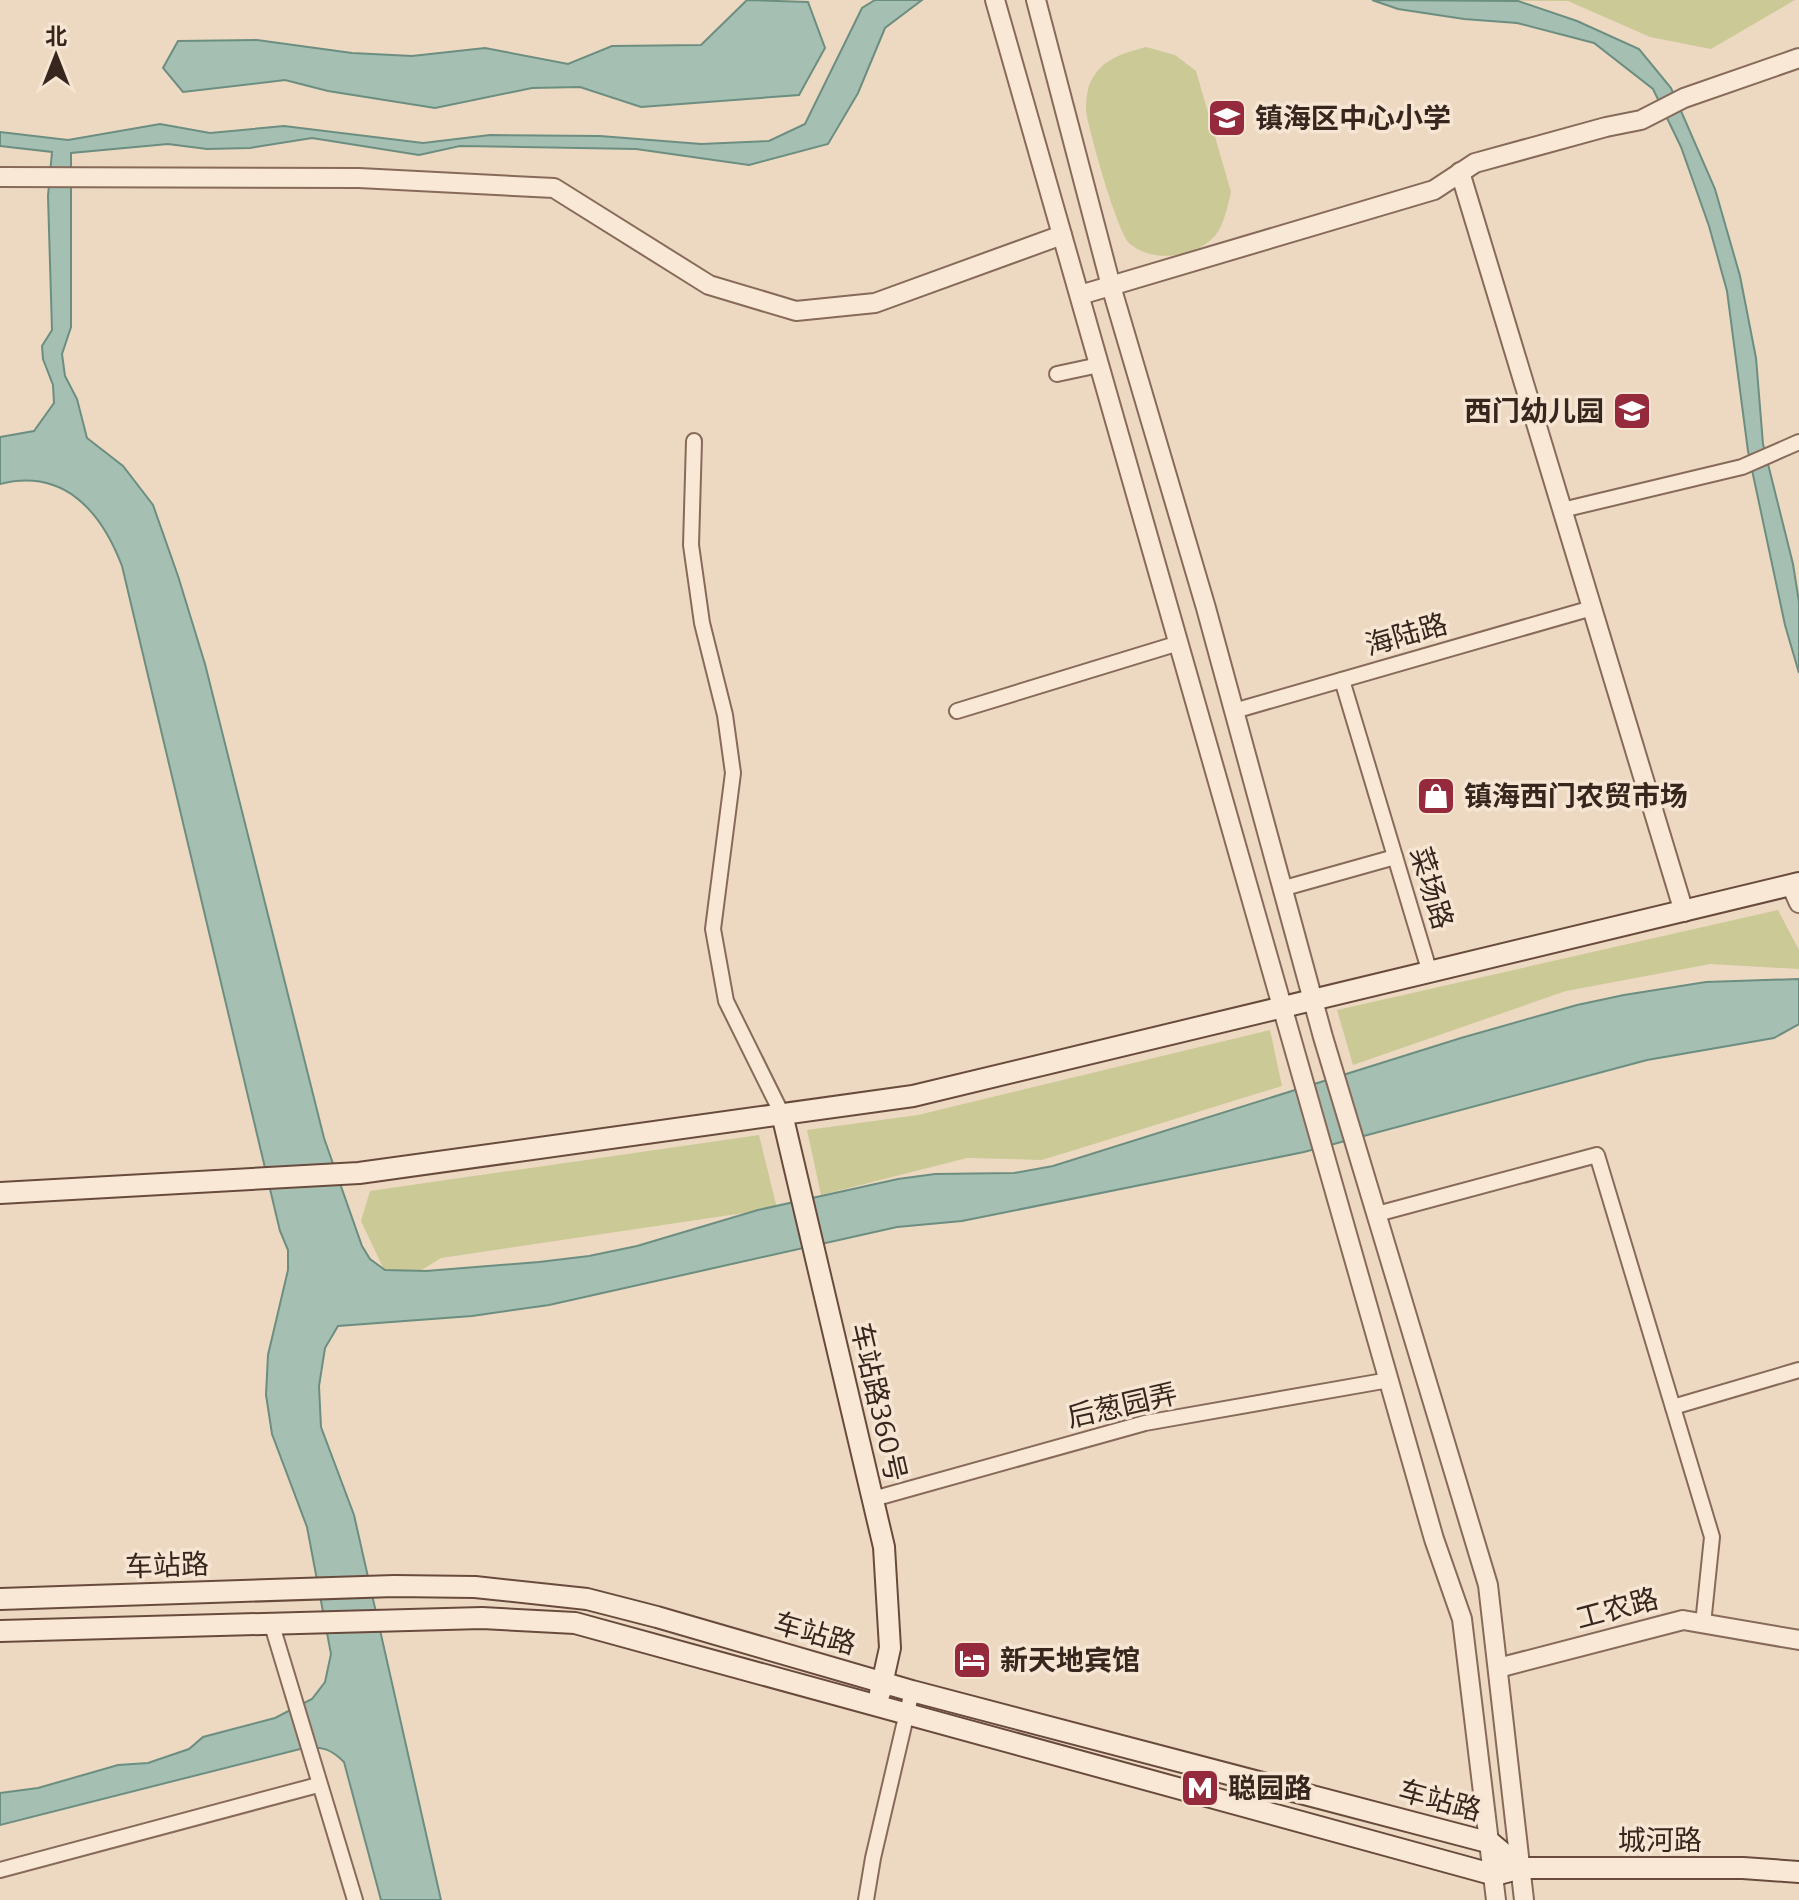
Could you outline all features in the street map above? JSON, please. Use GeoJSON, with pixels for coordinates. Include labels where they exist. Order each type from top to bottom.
{"type":"FeatureCollection","features":[{"type":"Feature","properties":{"kind":"main road"},"geometry":{"type":"LineString","coordinates":[[0,1193],[359,1173],[913,1096],[1684,912],[1796,890]]}},
{"type":"Feature","properties":{"kind":"main road","name":"车站路360号"},"geometry":{"type":"LineString","coordinates":[[782,1114],[884,1547],[890,1648],[876,1704]]}},
{"type":"Feature","properties":{"kind":"main road","name":"车站路"},"geometry":{"type":"LineString","coordinates":[[0,1599],[394,1586],[475,1587],[587,1599],[912,1691],[1491,1843],[1521,1868]]}},
{"type":"Feature","properties":{"kind":"main road","name":"车站路"},"geometry":{"type":"LineString","coordinates":[[0,1631],[482,1618],[575,1623],[1495,1875]]}},
{"type":"Feature","properties":{"kind":"main road"},"geometry":{"type":"LineString","coordinates":[[1495,1875],[1521,1868]]}},
{"type":"Feature","properties":{"kind":"main road","name":"城河路"},"geometry":{"type":"LineString","coordinates":[[1521,1868],[1743,1868],[1799,1872]]}},
{"type":"Feature","properties":{"kind":"street"},"geometry":{"type":"LineString","coordinates":[[995,0],[1434,1539],[1462,1619],[1496,1900]]}},
{"type":"Feature","properties":{"kind":"street"},"geometry":{"type":"LineString","coordinates":[[1036,0],[1111,286],[1206,608],[1281,889],[1488,1585],[1524,1900]]}},
{"type":"Feature","properties":{"kind":"street"},"geometry":{"type":"LineString","coordinates":[[1080,295],[1434,190],[1460,172],[1490,159],[1641,120],[1684,98],[1799,58]]}},
{"type":"Feature","properties":{"kind":"street"},"geometry":{"type":"LineString","coordinates":[[1460,172],[1684,912]]}},
{"type":"Feature","properties":{"kind":"street"},"geometry":{"type":"LineString","coordinates":[[0,177],[359,178],[554,188],[709,285],[796,311],[875,303],[1062,235]]}},
{"type":"Feature","properties":{"kind":"street"},"geometry":{"type":"LineString","coordinates":[[1057,374],[1099,365]]}},
{"type":"Feature","properties":{"kind":"street"},"geometry":{"type":"LineString","coordinates":[[694,441],[691,545],[702,623],[725,715],[733,773],[713,929],[726,1001],[782,1114]]}},
{"type":"Feature","properties":{"kind":"street"},"geometry":{"type":"LineString","coordinates":[[1562,510],[1742,467],[1799,442]]}},
{"type":"Feature","properties":{"kind":"street","name":"海陆路"},"geometry":{"type":"LineString","coordinates":[[1234,711],[1592,608]]}},
{"type":"Feature","properties":{"kind":"street"},"geometry":{"type":"LineString","coordinates":[[957,711],[1179,643]]}},
{"type":"Feature","properties":{"kind":"street","name":"菜场路"},"geometry":{"type":"LineString","coordinates":[[1342,680],[1430,973]]}},
{"type":"Feature","properties":{"kind":"street"},"geometry":{"type":"LineString","coordinates":[[1281,889],[1395,857]]}},
{"type":"Feature","properties":{"kind":"street"},"geometry":{"type":"LineString","coordinates":[[1377,1214],[1597,1155],[1712,1537],[1703,1624]]}},
{"type":"Feature","properties":{"kind":"street"},"geometry":{"type":"LineString","coordinates":[[1673,1407],[1799,1370]]}},
{"type":"Feature","properties":{"kind":"street","name":"后葱园弄"},"geometry":{"type":"LineString","coordinates":[[873,1499],[1145,1423],[1389,1380]]}},
{"type":"Feature","properties":{"kind":"street","name":"工农路"},"geometry":{"type":"LineString","coordinates":[[1498,1668],[1683,1620],[1799,1640]]}},
{"type":"Feature","properties":{"kind":"street"},"geometry":{"type":"LineString","coordinates":[[271,1622],[355,1900]]}},
{"type":"Feature","properties":{"kind":"street"},"geometry":{"type":"LineString","coordinates":[[866,1900],[912,1691]]}},
{"type":"Feature","properties":{"kind":"street"},"geometry":{"type":"LineString","coordinates":[[0,1870],[318,1785]]}},
{"type":"Feature","properties":{"kind":"shaded area"},"geometry":{"type":"Polygon","coordinates":[[[747,0],[808,2],[825,48],[799,95],[641,107],[580,87],[532,88],[435,108],[328,91],[285,80],[183,92],[163,68],[178,41],[257,40],[352,53],[412,56],[485,48],[568,64],[612,46],[701,45],[747,0]]]}},
{"type":"Feature","properties":{"kind":"shaded area"},"geometry":{"type":"Polygon","coordinates":[[[875,0],[922,0],[885,28],[858,93],[828,144],[749,165],[636,149],[460,146],[419,155],[312,138],[250,148],[207,149],[168,144],[71,153],[71,327],[62,354],[65,376],[77,399],[87,438],[123,466],[153,505],[178,576],[205,664],[324,1138],[362,1246],[370,1259],[385,1270],[426,1271],[589,1256],[637,1246],[758,1210],[898,1179],[935,1174],[1014,1173],[1053,1166],[1461,1038],[1624,995],[1706,982],[1799,979],[1799,1024],[1774,1038],[1647,1060],[1304,1152],[962,1221],[897,1227],[549,1305],[472,1316],[338,1326],[325,1348],[319,1386],[321,1427],[354,1515],[441,1900],[381,1900],[344,1762],[321,1748],[304,1748],[0,1825],[0,1793],[38,1788],[118,1765],[148,1763],[189,1749],[203,1737],[275,1718],[312,1699],[325,1682],[331,1654],[307,1527],[272,1434],[266,1395],[268,1355],[288,1270],[288,1250],[280,1231],[122,566],[103,528],[77,498],[43,482],[0,484],[0,437],[34,431],[54,403],[53,385],[43,359],[42,346],[52,330],[48,196],[52,152],[0,146],[0,132],[68,140],[160,124],[210,133],[284,126],[423,143],[490,135],[600,136],[701,144],[769,141],[805,124],[862,8],[875,0]]]}},
{"type":"Feature","properties":{"kind":"shaded area"},"geometry":{"type":"Polygon","coordinates":[[[1372,0],[1518,1],[1577,21],[1639,49],[1671,88],[1715,189],[1740,276],[1756,358],[1763,444],[1793,564],[1799,602],[1799,673],[1785,625],[1748,451],[1727,291],[1709,226],[1681,147],[1653,89],[1594,43],[1517,23],[1398,9],[1372,0]]]}},
{"type":"Feature","properties":{"kind":"shaded area"},"geometry":{"type":"Polygon","coordinates":[[[1417,0],[1795,0],[1711,49],[1650,37],[1568,1],[1417,0]]]}},
{"type":"Feature","properties":{"kind":"shaded area"},"geometry":{"type":"Polygon","coordinates":[[[1146,47],[1175,55],[1196,71],[1231,192],[1223,221],[1214,237],[1195,250],[1173,256],[1139,250],[1124,236],[1104,180],[1086,111],[1090,84],[1101,67],[1121,55],[1146,47]]]}},
{"type":"Feature","properties":{"kind":"shaded area"},"geometry":{"type":"Polygon","coordinates":[[[1778,910],[1799,950],[1799,969],[1710,964],[1566,991],[1353,1065],[1337,1010],[1778,910]]]}},
{"type":"Feature","properties":{"kind":"shaded area"},"geometry":{"type":"Polygon","coordinates":[[[1270,1030],[1282,1086],[1042,1160],[967,1158],[821,1195],[807,1130],[918,1115],[1270,1030]]]}},
{"type":"Feature","properties":{"kind":"shaded area"},"geometry":{"type":"Polygon","coordinates":[[[759,1135],[777,1208],[441,1258],[412,1276],[386,1274],[361,1221],[370,1191],[759,1135]]]}},
{"type":"Feature","properties":{"kind":"place","name":"镇海区中心小学"},"geometry":{"type":"Point","coordinates":[1227,118]}},
{"type":"Feature","properties":{"kind":"place","name":"西门幼儿园"},"geometry":{"type":"Point","coordinates":[1632,411]}},
{"type":"Feature","properties":{"kind":"place","name":"镇海西门农贸市场"},"geometry":{"type":"Point","coordinates":[1436,796]}},
{"type":"Feature","properties":{"kind":"place","name":"新天地宾馆"},"geometry":{"type":"Point","coordinates":[972,1660]}},
{"type":"Feature","properties":{"kind":"place","name":"聪园路"},"geometry":{"type":"Point","coordinates":[1200,1788]}}]}
